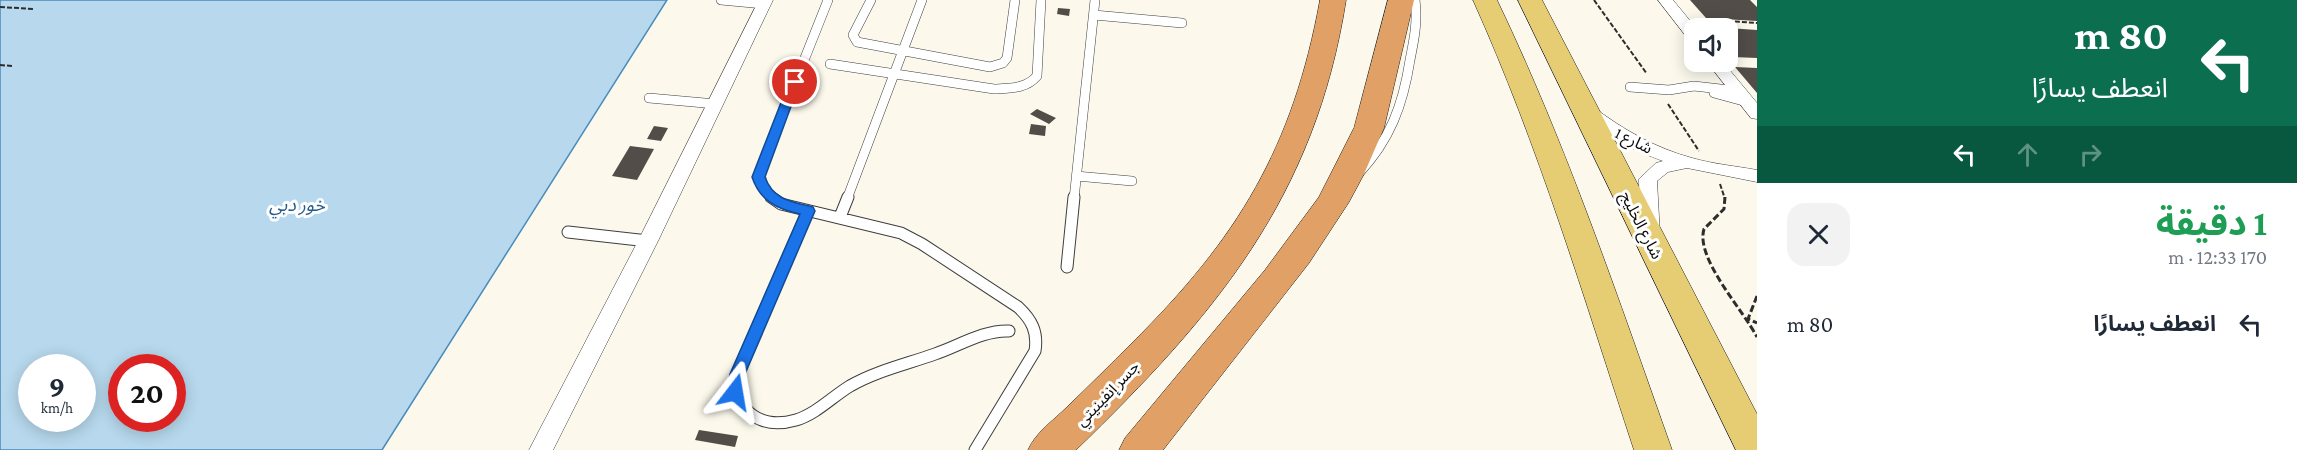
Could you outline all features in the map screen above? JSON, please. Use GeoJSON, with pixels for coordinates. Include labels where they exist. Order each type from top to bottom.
{"type":"FeatureCollection","features":[{"type":"Feature","properties":{"kind":"highway","name":"جسر إنفينيتي"},"geometry":{"type":"LineString","coordinates":[[1048,450],[1074,427],[1198,298],[1251,224],[1286,160],[1312,92],[1326,45],[1333,0]]}},
{"type":"Feature","properties":{"kind":"highway"},"geometry":{"type":"LineString","coordinates":[[1140,450],[1294,260],[1338,194],[1362,146],[1374,113],[1401,0]]}},
{"type":"Feature","properties":{"kind":"main road"},"geometry":{"type":"LineString","coordinates":[[1485,0],[1508,48],[1551,152],[1653,450]]}},
{"type":"Feature","properties":{"kind":"main road","name":"شارع الخليج"},"geometry":{"type":"LineString","coordinates":[[1530,0],[1756,450]]}},
{"type":"Feature","properties":{"kind":"main road"},"geometry":{"type":"LineString","coordinates":[[1544,0],[1548,37]]}},
{"type":"Feature","properties":{"kind":"main road"},"geometry":{"type":"LineString","coordinates":[[1625,372],[1674,450]]}},
{"type":"Feature","properties":{"kind":"street"},"geometry":{"type":"LineString","coordinates":[[1665,0],[1684,23]]}},
{"type":"Feature","properties":{"kind":"street"},"geometry":{"type":"LineString","coordinates":[[541,450],[648,241],[765,2]]}},
{"type":"Feature","properties":{"kind":"street"},"geometry":{"type":"LineString","coordinates":[[1723,72],[1747,102]]}},
{"type":"Feature","properties":{"kind":"street","name":"شارع 1"},"geometry":{"type":"LineString","coordinates":[[1584,108],[1607,126],[1636,142],[1688,163],[1757,176]]}},
{"type":"Feature","properties":{"kind":"street","name":"شارع 1"},"geometry":{"type":"LineString","coordinates":[[1649,240],[1652,215],[1648,179],[1662,167],[1688,163]]}},
{"type":"Feature","properties":{"kind":"lane"},"geometry":{"type":"LineString","coordinates":[[721,0],[765,2]]}},
{"type":"Feature","properties":{"kind":"lane"},"geometry":{"type":"LineString","coordinates":[[828,0],[759,177],[763,189],[773,200],[790,207],[890,229],[922,244],[1018,307],[1030,320],[1036,335],[1035,351],[975,450]]}},
{"type":"Feature","properties":{"kind":"lane"},"geometry":{"type":"LineString","coordinates":[[871,0],[853,38],[861,44],[985,66],[1000,65],[1007,58],[1016,0]]}},
{"type":"Feature","properties":{"kind":"lane"},"geometry":{"type":"LineString","coordinates":[[840,218],[922,0]]}},
{"type":"Feature","properties":{"kind":"lane"},"geometry":{"type":"LineString","coordinates":[[831,64],[1001,89],[1026,85],[1035,80],[1038,72],[1041,0]]}},
{"type":"Feature","properties":{"kind":"lane"},"geometry":{"type":"LineString","coordinates":[[1067,267],[1095,0]]}},
{"type":"Feature","properties":{"kind":"lane"},"geometry":{"type":"LineString","coordinates":[[1338,194],[1370,163],[1398,118],[1404,98],[1416,28],[1415,0]]}},
{"type":"Feature","properties":{"kind":"lane"},"geometry":{"type":"LineString","coordinates":[[1094,15],[1182,23]]}},
{"type":"Feature","properties":{"kind":"lane"},"geometry":{"type":"LineString","coordinates":[[1694,86],[1747,102]]}},
{"type":"Feature","properties":{"kind":"lane"},"geometry":{"type":"LineString","coordinates":[[1630,87],[1669,90],[1694,86],[1747,102]]}},
{"type":"Feature","properties":{"kind":"lane"},"geometry":{"type":"LineString","coordinates":[[649,98],[716,104]]}},
{"type":"Feature","properties":{"kind":"lane"},"geometry":{"type":"LineString","coordinates":[[1076,176],[1132,181]]}},
{"type":"Feature","properties":{"kind":"lane"},"geometry":{"type":"LineString","coordinates":[[808,211],[737,374],[735,392],[738,400],[751,414],[771,422],[794,420],[805,416],[848,387],[884,370],[946,351],[998,330],[1010,331]]}},
{"type":"Feature","properties":{"kind":"lane"},"geometry":{"type":"LineString","coordinates":[[568,232],[648,241]]}},
{"type":"Feature","properties":{"kind":"path"},"geometry":{"type":"LineString","coordinates":[[0,7],[34,9]]}},
{"type":"Feature","properties":{"kind":"path"},"geometry":{"type":"LineString","coordinates":[[1680,18],[1757,23]]}},
{"type":"Feature","properties":{"kind":"path"},"geometry":{"type":"LineString","coordinates":[[0,65],[13,66]]}},
{"type":"Feature","properties":{"kind":"path"},"geometry":{"type":"LineString","coordinates":[[1757,296],[1748,319],[1757,323]]}},
{"type":"Feature","properties":{"kind":"water","name":"خور دبي"},"geometry":{"type":"Polygon","coordinates":[[[0,0],[667,0],[382,450],[0,450],[0,0]]]}},
{"type":"Feature","properties":{"kind":"building"},"geometry":{"type":"Polygon","coordinates":[[[1690,0],[1750,0],[1757,7],[1757,21],[1738,20],[1738,18],[1706,18],[1690,0]]]}},
{"type":"Feature","properties":{"kind":"building"},"geometry":{"type":"Polygon","coordinates":[[[1058,8],[1070,9],[1069,16],[1057,14],[1058,8]]]}},
{"type":"Feature","properties":{"kind":"building"},"geometry":{"type":"Polygon","coordinates":[[[1738,29],[1757,30],[1757,58],[1738,57],[1738,29]]]}},
{"type":"Feature","properties":{"kind":"building"},"geometry":{"type":"Polygon","coordinates":[[[1738,67],[1757,68],[1757,93],[1738,71],[1738,67]]]}},
{"type":"Feature","properties":{"kind":"building"},"geometry":{"type":"Polygon","coordinates":[[[1037,109],[1056,118],[1049,124],[1030,114],[1037,109]]]}},
{"type":"Feature","properties":{"kind":"building"},"geometry":{"type":"Polygon","coordinates":[[[1031,124],[1046,126],[1045,136],[1029,134],[1031,124]]]}},
{"type":"Feature","properties":{"kind":"building"},"geometry":{"type":"Polygon","coordinates":[[[654,126],[668,128],[661,141],[647,139],[654,126]]]}},
{"type":"Feature","properties":{"kind":"building"},"geometry":{"type":"Polygon","coordinates":[[[630,146],[654,149],[637,180],[612,176],[630,146]]]}},
{"type":"Feature","properties":{"kind":"building"},"geometry":{"type":"Polygon","coordinates":[[[699,430],[738,436],[735,447],[695,440],[699,430]]]}},
{"type":"Feature","properties":{"kind":"route"},"geometry":{"type":"LineString","coordinates":[[735,392],[737,374],[808,211],[773,200],[763,189],[759,177],[759,171],[795,82]]}}]}
